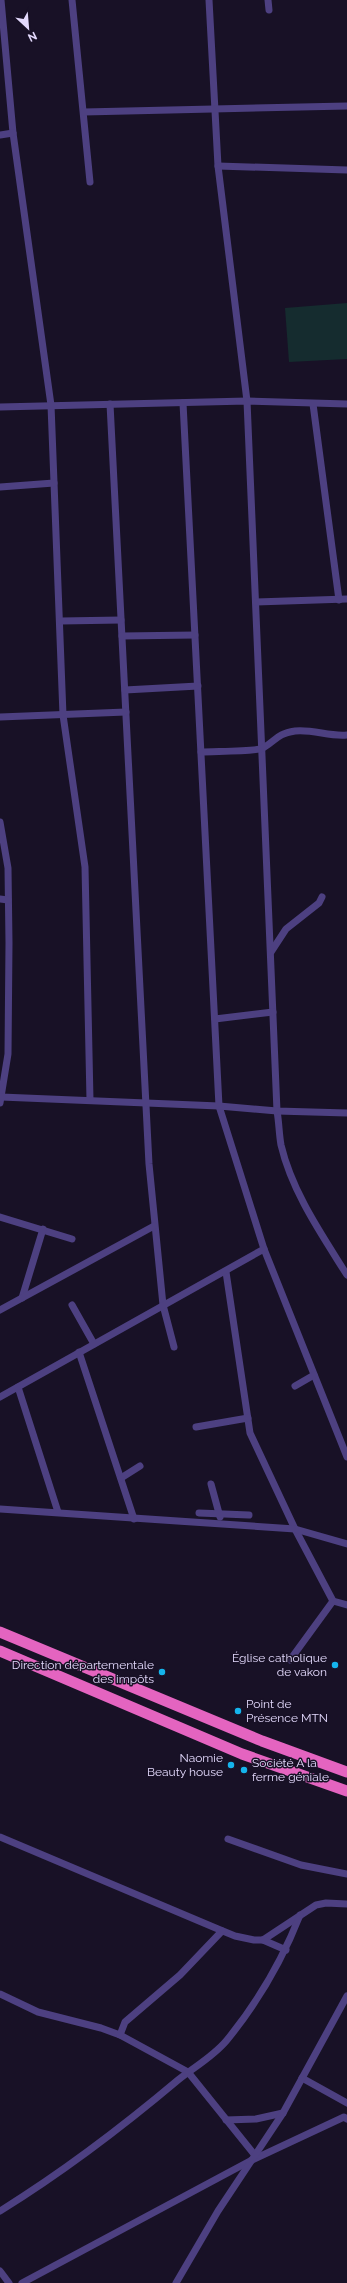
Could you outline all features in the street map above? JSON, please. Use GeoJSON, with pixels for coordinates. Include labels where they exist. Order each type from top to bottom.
{"type":"FeatureCollection","features":[{"type":"Feature","properties":{"kind":"highway"},"geometry":{"type":"LineString","coordinates":[[0,1632],[262,1741],[347,1772]]}},
{"type":"Feature","properties":{"kind":"highway"},"geometry":{"type":"LineString","coordinates":[[0,1651],[242,1754],[347,1791]]}},
{"type":"Feature","properties":{"kind":"street"},"geometry":{"type":"LineString","coordinates":[[1,0],[13,133],[51,405],[63,715],[85,867],[90,1100]]}},
{"type":"Feature","properties":{"kind":"street"},"geometry":{"type":"LineString","coordinates":[[72,0],[90,182]]}},
{"type":"Feature","properties":{"kind":"street"},"geometry":{"type":"LineString","coordinates":[[209,0],[218,166],[247,401],[277,1111],[281,1145],[292,1177],[313,1220],[347,1275]]}},
{"type":"Feature","properties":{"kind":"street"},"geometry":{"type":"LineString","coordinates":[[268,0],[269,10]]}},
{"type":"Feature","properties":{"kind":"street"},"geometry":{"type":"LineString","coordinates":[[84,112],[347,106]]}},
{"type":"Feature","properties":{"kind":"street"},"geometry":{"type":"LineString","coordinates":[[0,135],[13,133]]}},
{"type":"Feature","properties":{"kind":"street"},"geometry":{"type":"LineString","coordinates":[[218,166],[347,170]]}},
{"type":"Feature","properties":{"kind":"street"},"geometry":{"type":"LineString","coordinates":[[0,407],[247,401],[347,404]]}},
{"type":"Feature","properties":{"kind":"street"},"geometry":{"type":"LineString","coordinates":[[183,403],[219,1106],[264,1249],[347,1457]]}},
{"type":"Feature","properties":{"kind":"street"},"geometry":{"type":"LineString","coordinates":[[110,404],[146,1103],[154,1226],[163,1305],[174,1347]]}},
{"type":"Feature","properties":{"kind":"street"},"geometry":{"type":"LineString","coordinates":[[313,404],[339,600]]}},
{"type":"Feature","properties":{"kind":"street"},"geometry":{"type":"LineString","coordinates":[[0,487],[54,483]]}},
{"type":"Feature","properties":{"kind":"street"},"geometry":{"type":"LineString","coordinates":[[256,602],[347,599]]}},
{"type":"Feature","properties":{"kind":"street"},"geometry":{"type":"LineString","coordinates":[[60,621],[121,620]]}},
{"type":"Feature","properties":{"kind":"street"},"geometry":{"type":"LineString","coordinates":[[122,636],[195,635]]}},
{"type":"Feature","properties":{"kind":"street"},"geometry":{"type":"LineString","coordinates":[[125,690],[198,686]]}},
{"type":"Feature","properties":{"kind":"street"},"geometry":{"type":"LineString","coordinates":[[0,717],[126,712]]}},
{"type":"Feature","properties":{"kind":"street"},"geometry":{"type":"LineString","coordinates":[[201,752],[262,749],[279,734],[295,731],[310,730],[338,736],[347,734]]}},
{"type":"Feature","properties":{"kind":"street"},"geometry":{"type":"LineString","coordinates":[[0,822],[8,868],[8,1054],[1,1100],[90,1100],[219,1106],[277,1111],[347,1113]]}},
{"type":"Feature","properties":{"kind":"street"},"geometry":{"type":"LineString","coordinates":[[271,952],[286,929],[319,903],[322,897]]}},
{"type":"Feature","properties":{"kind":"street"},"geometry":{"type":"LineString","coordinates":[[0,899],[8,900]]}},
{"type":"Feature","properties":{"kind":"street"},"geometry":{"type":"LineString","coordinates":[[215,1019],[273,1012]]}},
{"type":"Feature","properties":{"kind":"street"},"geometry":{"type":"LineString","coordinates":[[0,1217],[72,1239]]}},
{"type":"Feature","properties":{"kind":"street"},"geometry":{"type":"LineString","coordinates":[[0,1310],[154,1226]]}},
{"type":"Feature","properties":{"kind":"street"},"geometry":{"type":"LineString","coordinates":[[22,1298],[43,1229]]}},
{"type":"Feature","properties":{"kind":"street"},"geometry":{"type":"LineString","coordinates":[[0,1396],[163,1305],[226,1272],[264,1249]]}},
{"type":"Feature","properties":{"kind":"street"},"geometry":{"type":"LineString","coordinates":[[226,1272],[250,1433],[295,1529],[333,1601],[347,1605]]}},
{"type":"Feature","properties":{"kind":"street"},"geometry":{"type":"LineString","coordinates":[[72,1305],[94,1344]]}},
{"type":"Feature","properties":{"kind":"street"},"geometry":{"type":"LineString","coordinates":[[79,1352],[134,1519]]}},
{"type":"Feature","properties":{"kind":"street"},"geometry":{"type":"LineString","coordinates":[[295,1386],[314,1375]]}},
{"type":"Feature","properties":{"kind":"street"},"geometry":{"type":"LineString","coordinates":[[18,1387],[58,1512]]}},
{"type":"Feature","properties":{"kind":"street"},"geometry":{"type":"LineString","coordinates":[[196,1427],[248,1418]]}},
{"type":"Feature","properties":{"kind":"street"},"geometry":{"type":"LineString","coordinates":[[121,1478],[140,1466]]}},
{"type":"Feature","properties":{"kind":"street"},"geometry":{"type":"LineString","coordinates":[[211,1484],[221,1523]]}},
{"type":"Feature","properties":{"kind":"street"},"geometry":{"type":"LineString","coordinates":[[0,1509],[295,1529],[347,1544]]}},
{"type":"Feature","properties":{"kind":"street"},"geometry":{"type":"LineString","coordinates":[[199,1513],[249,1515]]}},
{"type":"Feature","properties":{"kind":"street"},"geometry":{"type":"LineString","coordinates":[[290,1660],[333,1601]]}},
{"type":"Feature","properties":{"kind":"street"},"geometry":{"type":"LineString","coordinates":[[0,1837],[222,1931],[254,1940],[263,1940],[286,1950]]}},
{"type":"Feature","properties":{"kind":"street"},"geometry":{"type":"LineString","coordinates":[[228,1838],[301,1865],[347,1874]]}},
{"type":"Feature","properties":{"kind":"street"},"geometry":{"type":"LineString","coordinates":[[263,1940],[316,1905],[326,1903],[347,1904]]}},
{"type":"Feature","properties":{"kind":"street"},"geometry":{"type":"LineString","coordinates":[[0,2211],[72,2164],[188,2072],[211,2056],[226,2041],[265,1987],[286,1950],[300,1915]]}},
{"type":"Feature","properties":{"kind":"street"},"geometry":{"type":"LineString","coordinates":[[120,2035],[125,2022],[180,1975],[222,1931]]}},
{"type":"Feature","properties":{"kind":"street"},"geometry":{"type":"LineString","coordinates":[[0,1994],[38,2012],[101,2028],[120,2035],[188,2072],[226,2120],[252,2157]]}},
{"type":"Feature","properties":{"kind":"street"},"geometry":{"type":"LineString","coordinates":[[176,2283],[218,2210],[283,2112],[347,1996]]}},
{"type":"Feature","properties":{"kind":"street"},"geometry":{"type":"LineString","coordinates":[[302,2078],[347,2103]]}},
{"type":"Feature","properties":{"kind":"street"},"geometry":{"type":"LineString","coordinates":[[226,2120],[256,2119],[283,2112]]}},
{"type":"Feature","properties":{"kind":"street"},"geometry":{"type":"LineString","coordinates":[[22,2283],[252,2157],[346,2116]]}},
{"type":"Feature","properties":{"kind":"street"},"geometry":{"type":"LineString","coordinates":[[0,2271],[9,2283]]}},
{"type":"Feature","properties":{"kind":"green space"},"geometry":{"type":"Polygon","coordinates":[[[347,303],[347,359],[289,362],[285,308],[347,303]]]}},
{"type":"Feature","properties":{"kind":"place","name":"Église catholique de vakon"},"geometry":{"type":"Point","coordinates":[335,1665]}},
{"type":"Feature","properties":{"kind":"place","name":"Direction départementale des impôts"},"geometry":{"type":"Point","coordinates":[162,1672]}},
{"type":"Feature","properties":{"kind":"place","name":"Point de Présence MTN"},"geometry":{"type":"Point","coordinates":[238,1711]}},
{"type":"Feature","properties":{"kind":"place","name":"Naomie Beauty house"},"geometry":{"type":"Point","coordinates":[231,1765]}},
{"type":"Feature","properties":{"kind":"place","name":"Société A la ferme géniale"},"geometry":{"type":"Point","coordinates":[244,1770]}}]}
